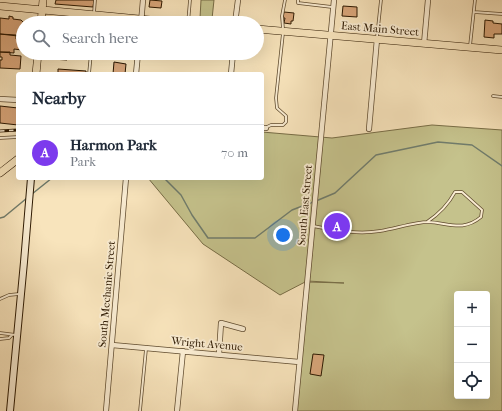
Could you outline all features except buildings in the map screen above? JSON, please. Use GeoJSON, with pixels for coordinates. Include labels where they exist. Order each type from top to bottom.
{"type":"FeatureCollection","features":[{"type":"Feature","properties":{"kind":"main road"},"geometry":{"type":"LineString","coordinates":[[42,16],[43,0]]}},
{"type":"Feature","properties":{"kind":"main road"},"geometry":{"type":"LineString","coordinates":[[0,6],[102,16]]}},
{"type":"Feature","properties":{"kind":"main road","name":"East Main Street"},"geometry":{"type":"LineString","coordinates":[[264,30],[502,50]]}},
{"type":"Feature","properties":{"kind":"main road"},"geometry":{"type":"LineString","coordinates":[[36,72],[37,60]]}},
{"type":"Feature","properties":{"kind":"main road"},"geometry":{"type":"LineString","coordinates":[[0,173],[16,161]]}},
{"type":"Feature","properties":{"kind":"street"},"geometry":{"type":"LineString","coordinates":[[141,16],[143,0]]}},
{"type":"Feature","properties":{"kind":"street"},"geometry":{"type":"LineString","coordinates":[[236,16],[238,0]]}},
{"type":"Feature","properties":{"kind":"street","name":"South East Street"},"geometry":{"type":"LineString","coordinates":[[294,411],[334,0]]}},
{"type":"Feature","properties":{"kind":"street"},"geometry":{"type":"LineString","coordinates":[[424,44],[428,0]]}},
{"type":"Feature","properties":{"kind":"street"},"geometry":{"type":"LineString","coordinates":[[369,129],[377,39]]}},
{"type":"Feature","properties":{"kind":"street"},"geometry":{"type":"LineString","coordinates":[[136,72],[137,60]]}},
{"type":"Feature","properties":{"kind":"street"},"geometry":{"type":"LineString","coordinates":[[231,72],[232,60]]}},
{"type":"Feature","properties":{"kind":"street"},"geometry":{"type":"LineString","coordinates":[[0,99],[16,100]]}},
{"type":"Feature","properties":{"kind":"street"},"geometry":{"type":"LineString","coordinates":[[10,411],[15,335],[21,294],[31,180]]}},
{"type":"Feature","properties":{"kind":"street","name":"South Mechanic Street"},"geometry":{"type":"LineString","coordinates":[[106,411],[126,180]]}},
{"type":"Feature","properties":{"kind":"street"},"geometry":{"type":"LineString","coordinates":[[220,354],[221,323],[243,329]]}},
{"type":"Feature","properties":{"kind":"street","name":"Wright Avenue"},"geometry":{"type":"LineString","coordinates":[[112,345],[299,362]]}},
{"type":"Feature","properties":{"kind":"street"},"geometry":{"type":"LineString","coordinates":[[177,411],[183,351]]}},
{"type":"Feature","properties":{"kind":"lane"},"geometry":{"type":"LineString","coordinates":[[94,15],[95,0]]}},
{"type":"Feature","properties":{"kind":"lane"},"geometry":{"type":"LineString","coordinates":[[189,16],[190,0]]}},
{"type":"Feature","properties":{"kind":"lane"},"geometry":{"type":"LineString","coordinates":[[264,128],[271,125],[283,125],[286,122],[286,116],[277,108],[276,98],[284,32],[282,16],[285,0]]}},
{"type":"Feature","properties":{"kind":"lane"},"geometry":{"type":"LineString","coordinates":[[298,0],[298,3],[333,7]]}},
{"type":"Feature","properties":{"kind":"lane"},"geometry":{"type":"LineString","coordinates":[[377,39],[381,0]]}},
{"type":"Feature","properties":{"kind":"lane"},"geometry":{"type":"LineString","coordinates":[[470,47],[472,41],[475,0]]}},
{"type":"Feature","properties":{"kind":"lane"},"geometry":{"type":"LineString","coordinates":[[474,12],[502,14]]}},
{"type":"Feature","properties":{"kind":"lane"},"geometry":{"type":"LineString","coordinates":[[89,72],[90,60]]}},
{"type":"Feature","properties":{"kind":"lane"},"geometry":{"type":"LineString","coordinates":[[493,96],[502,97]]}},
{"type":"Feature","properties":{"kind":"lane"},"geometry":{"type":"LineString","coordinates":[[0,138],[16,137]]}},
{"type":"Feature","properties":{"kind":"lane"},"geometry":{"type":"LineString","coordinates":[[312,226],[356,232],[379,232],[427,222],[458,226],[474,223],[481,217],[482,210],[462,192],[455,192],[450,202],[427,222]]}},
{"type":"Feature","properties":{"kind":"lane"},"geometry":{"type":"LineString","coordinates":[[0,300],[9,295],[21,294]]}},
{"type":"Feature","properties":{"kind":"lane"},"geometry":{"type":"LineString","coordinates":[[0,333],[15,335]]}},
{"type":"Feature","properties":{"kind":"lane"},"geometry":{"type":"LineString","coordinates":[[0,339],[9,338],[15,335]]}},
{"type":"Feature","properties":{"kind":"lane"},"geometry":{"type":"LineString","coordinates":[[140,411],[146,348]]}},
{"type":"Feature","properties":{"kind":"shaded area"},"geometry":{"type":"Polygon","coordinates":[[[201,0],[214,0],[212,16],[200,16],[201,0]]]}},
{"type":"Feature","properties":{"kind":"shaded area"},"geometry":{"type":"Polygon","coordinates":[[[432,125],[502,130],[502,411],[295,411],[307,282],[344,283],[307,281],[280,295],[203,244],[150,180],[264,180],[264,132],[332,138],[432,125]]]}},
{"type":"Feature","properties":{"kind":"waterway"},"geometry":{"type":"LineString","coordinates":[[316,201],[335,193],[376,155],[438,142],[472,145],[502,166]]}},
{"type":"Feature","properties":{"kind":"waterway"},"geometry":{"type":"LineString","coordinates":[[32,194],[50,180]]}},
{"type":"Feature","properties":{"kind":"waterway"},"geometry":{"type":"LineString","coordinates":[[166,180],[181,195],[192,215],[208,238],[255,238],[292,210],[313,202]]}},
{"type":"Feature","properties":{"kind":"waterway"},"geometry":{"type":"LineString","coordinates":[[0,218],[4,217],[27,198]]}},
{"type":"Feature","properties":{"kind":"railway"},"geometry":{"type":"LineString","coordinates":[[0,131],[16,130]]}},
{"type":"Feature","properties":{"kind":"place","name":"Harmon Park"},"geometry":{"type":"Point","coordinates":[337,226]}}]}
